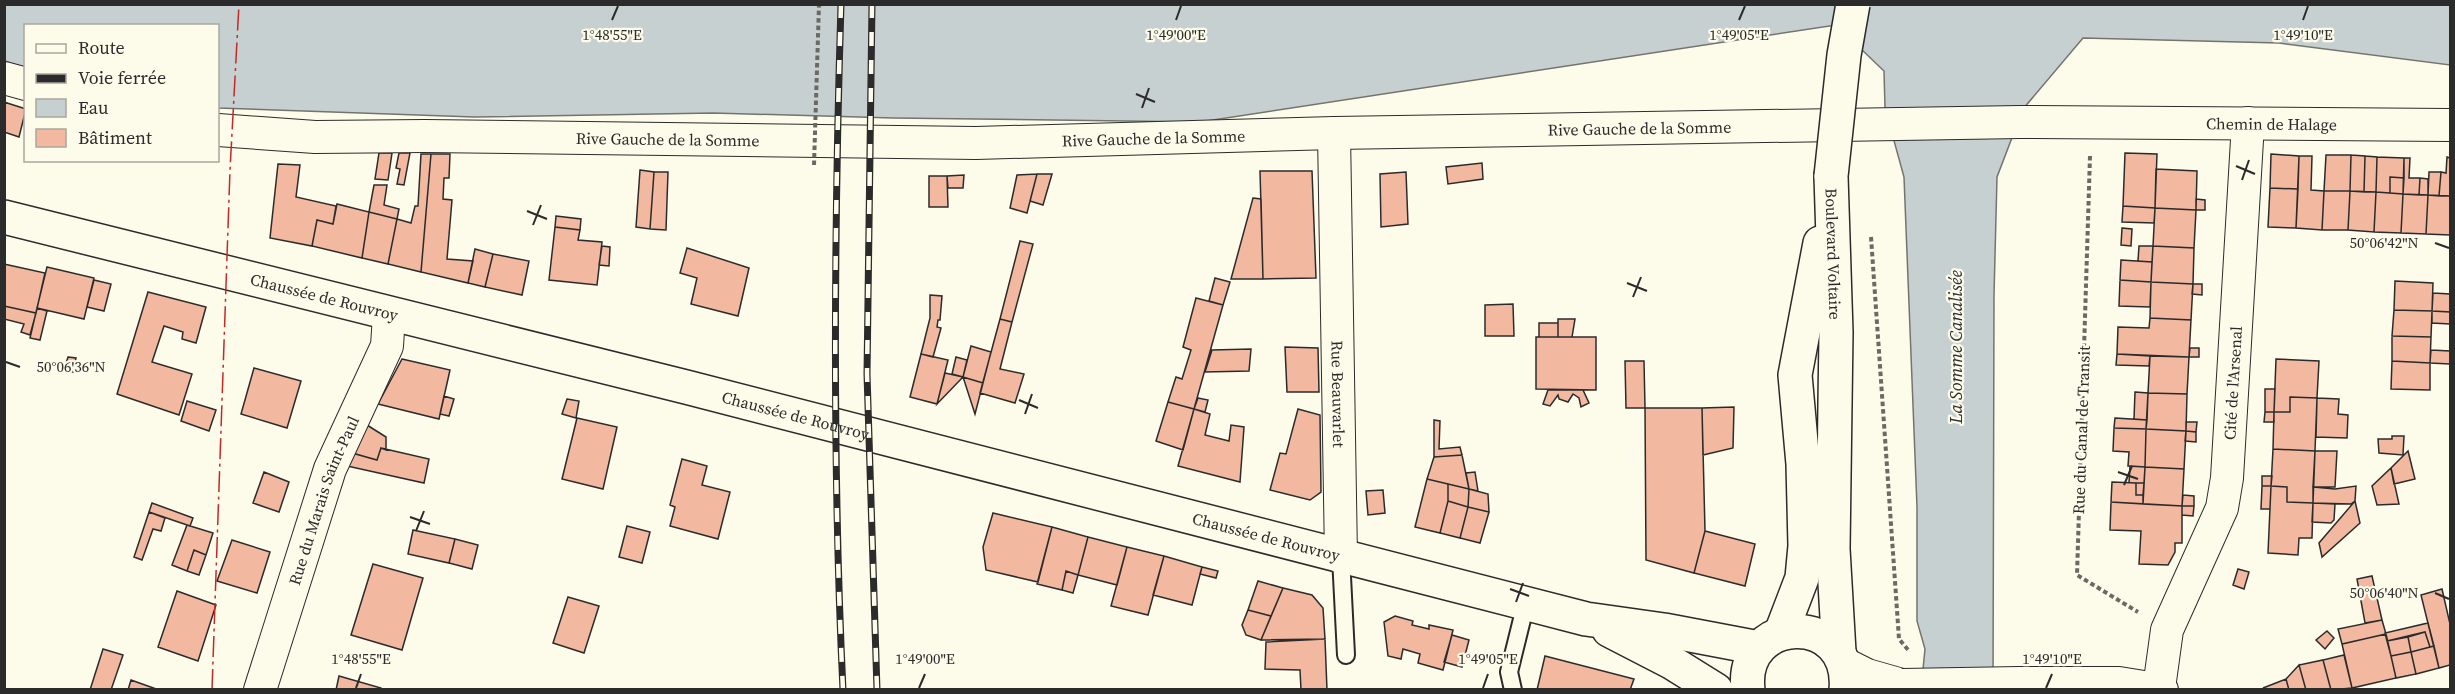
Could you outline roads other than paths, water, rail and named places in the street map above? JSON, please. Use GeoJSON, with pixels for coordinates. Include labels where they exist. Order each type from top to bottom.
{"type":"FeatureCollection","features":[{"type":"Feature","properties":{"kind":"main road"},"geometry":{"type":"LineString","coordinates":[[1831,176],[1844,55],[1853,4]]}},
{"type":"Feature","properties":{"kind":"main road","name":"Boulevard Voltaire"},"geometry":{"type":"LineString","coordinates":[[1748,690],[1747,674],[1751,660],[1770,640],[1802,578],[1805,546],[1803,464],[1795,375],[1831,176]]}},
{"type":"Feature","properties":{"kind":"main road","name":"Boulevard Voltaire"},"geometry":{"type":"LineString","coordinates":[[1831,176],[1836,332],[1833,549],[1843,668]]}},
{"type":"Feature","properties":{"kind":"main road","name":"Chaussée de Rouvroy"},"geometry":{"type":"LineString","coordinates":[[4,217],[389,315],[686,387],[1586,619],[1664,630],[1770,640],[1797,630],[1813,633],[1828,640],[1843,668]]}},
{"type":"Feature","properties":{"kind":"main road","name":"Chaussée de Rouvroy"},"geometry":{"type":"LineString","coordinates":[[1586,619],[1671,662],[1716,690]]}},
{"type":"Feature","properties":{"kind":"street"},"geometry":{"type":"LineString","coordinates":[[4,78],[24,83]]}},
{"type":"Feature","properties":{"kind":"street","name":"Rive Gauche de la Somme"},"geometry":{"type":"LineString","coordinates":[[219,130],[315,137],[461,136],[976,143],[1334,133],[2091,122]]}},
{"type":"Feature","properties":{"kind":"street","name":"Chemin de Halage"},"geometry":{"type":"LineString","coordinates":[[2091,122],[2451,125]]}},
{"type":"Feature","properties":{"kind":"street","name":"Cité de l'Arsenal"},"geometry":{"type":"LineString","coordinates":[[2160,689],[2167,630],[2222,508],[2248,123]]}},
{"type":"Feature","properties":{"kind":"street","name":"Rue Beauvarlet"},"geometry":{"type":"LineString","coordinates":[[1334,133],[1341,557]]}},
{"type":"Feature","properties":{"kind":"street","name":"Rue du Marais Saint-Paul"},"geometry":{"type":"LineString","coordinates":[[260,690],[330,469],[387,346],[389,315]]}},
{"type":"Feature","properties":{"kind":"street"},"geometry":{"type":"LineString","coordinates":[[1843,668],[1867,675],[1900,679],[2019,684],[2119,683],[2160,689]]}},
{"type":"Feature","properties":{"kind":"lane","name":"Rue Beauvarlet"},"geometry":{"type":"LineString","coordinates":[[1341,557],[1346,655]]}},
{"type":"Feature","properties":{"kind":"lane"},"geometry":{"type":"LineString","coordinates":[[1513,690],[1509,672],[1526,603]]}},
{"type":"Feature","properties":{"kind":"water","name":"La Somme Canalisée"},"geometry":{"type":"Polygon","coordinates":[[[5,4],[2450,5],[2450,65],[2279,43],[2083,38],[2023,109],[1997,177],[1994,295],[1993,690],[1921,689],[1925,649],[1917,621],[1917,507],[1904,177],[1885,108],[1884,71],[1836,25],[1200,122],[713,113],[474,117],[219,108],[219,24],[24,24],[24,69],[5,61],[5,4]]]}},
{"type":"Feature","properties":{"kind":"railway"},"geometry":{"type":"LineString","coordinates":[[841,4],[835,347],[839,604],[843,690]]}},
{"type":"Feature","properties":{"kind":"railway"},"geometry":{"type":"LineString","coordinates":[[872,4],[867,374],[877,690]]}}]}
